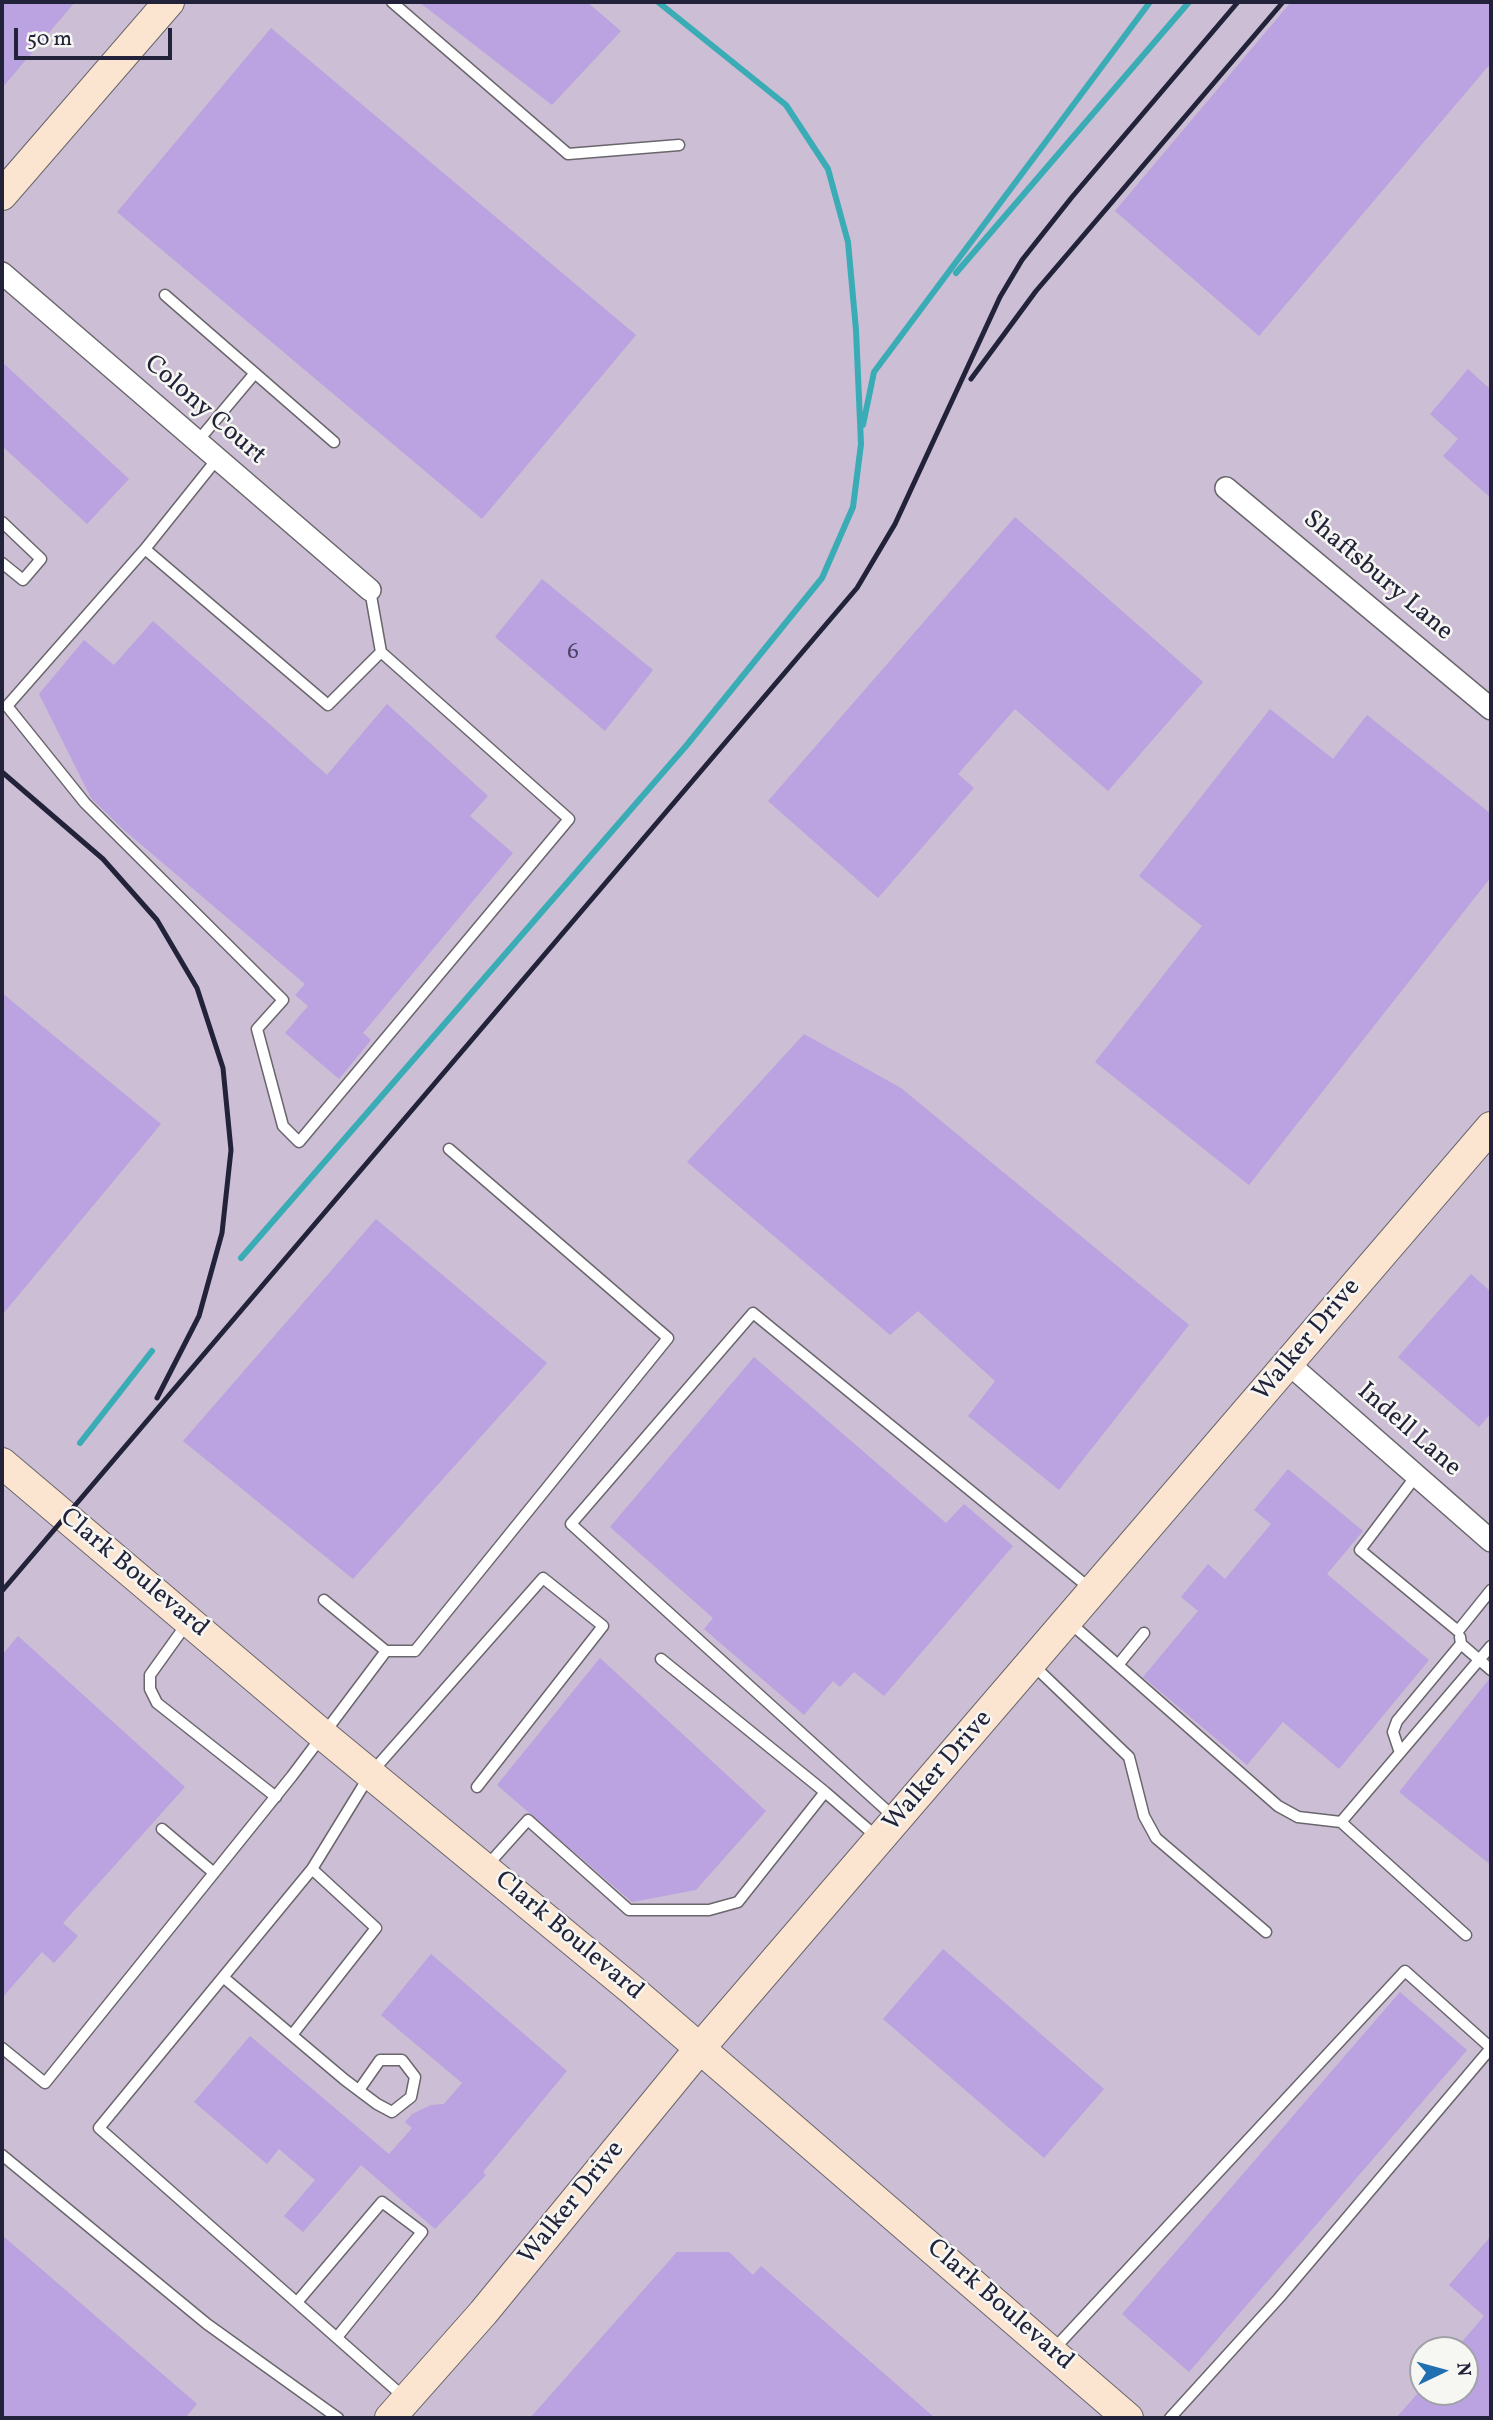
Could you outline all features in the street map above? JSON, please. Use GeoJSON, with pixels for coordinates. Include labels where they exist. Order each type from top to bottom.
{"type":"FeatureCollection","features":[{"type":"Feature","properties":{"kind":"street"},"geometry":{"type":"LineString","coordinates":[[2,195],[169,2]]}},
{"type":"Feature","properties":{"kind":"street","name":"Colony Court"},"geometry":{"type":"LineString","coordinates":[[2,273],[370,590]]}},
{"type":"Feature","properties":{"kind":"street","name":"Shaftsbury Lane"},"geometry":{"type":"LineString","coordinates":[[1226,488],[1491,709]]}},
{"type":"Feature","properties":{"kind":"street","name":"Walker Drive"},"geometry":{"type":"LineString","coordinates":[[398,2409],[483,2314],[700,2048],[1491,1127]]}},
{"type":"Feature","properties":{"kind":"street","name":"Indell Lane"},"geometry":{"type":"LineString","coordinates":[[1289,1364],[1491,1541]]}},
{"type":"Feature","properties":{"kind":"street","name":"Clark Boulevard"},"geometry":{"type":"LineString","coordinates":[[2,1463],[323,1735],[700,2048],[1128,2418]]}},
{"type":"Feature","properties":{"kind":"lane"},"geometry":{"type":"LineString","coordinates":[[392,2],[568,154],[679,145]]}},
{"type":"Feature","properties":{"kind":"lane"},"geometry":{"type":"LineString","coordinates":[[165,295],[334,442]]}},
{"type":"Feature","properties":{"kind":"lane"},"geometry":{"type":"LineString","coordinates":[[197,442],[255,373]]}},
{"type":"Feature","properties":{"kind":"lane"},"geometry":{"type":"LineString","coordinates":[[216,459],[145,549],[7,706],[85,803],[284,1000],[257,1029],[283,1126],[299,1142],[569,819],[381,652],[370,590]]}},
{"type":"Feature","properties":{"kind":"lane"},"geometry":{"type":"LineString","coordinates":[[2,522],[41,559],[23,580],[2,563]]}},
{"type":"Feature","properties":{"kind":"lane"},"geometry":{"type":"LineString","coordinates":[[145,549],[328,705],[381,652]]}},
{"type":"Feature","properties":{"kind":"lane"},"geometry":{"type":"LineString","coordinates":[[324,1600],[386,1651],[415,1651],[668,1338],[449,1149]]}},
{"type":"Feature","properties":{"kind":"lane"},"geometry":{"type":"LineString","coordinates":[[889,1830],[571,1524],[754,1313],[1094,1592]]}},
{"type":"Feature","properties":{"kind":"lane"},"geometry":{"type":"LineString","coordinates":[[1416,1476],[1360,1550],[1458,1631],[1461,1644],[1491,1670]]}},
{"type":"Feature","properties":{"kind":"lane"},"geometry":{"type":"LineString","coordinates":[[398,2409],[338,2336],[99,2128],[312,1869],[372,1773],[543,1578],[603,1626],[477,1787]]}},
{"type":"Feature","properties":{"kind":"lane"},"geometry":{"type":"LineString","coordinates":[[1458,1631],[1491,1590]]}},
{"type":"Feature","properties":{"kind":"lane"},"geometry":{"type":"LineString","coordinates":[[1068,1621],[1278,1806],[1298,1817],[1341,1822],[1466,1935]]}},
{"type":"Feature","properties":{"kind":"lane"},"geometry":{"type":"LineString","coordinates":[[189,1622],[150,1675],[150,1689],[157,1703],[276,1797]]}},
{"type":"Feature","properties":{"kind":"lane"},"geometry":{"type":"LineString","coordinates":[[1118,1665],[1144,1633]]}},
{"type":"Feature","properties":{"kind":"lane"},"geometry":{"type":"LineString","coordinates":[[1400,1753],[1394,1732],[1398,1721],[1461,1644]]}},
{"type":"Feature","properties":{"kind":"lane"},"geometry":{"type":"LineString","coordinates":[[1341,1822],[1491,1646]]}},
{"type":"Feature","properties":{"kind":"lane"},"geometry":{"type":"LineString","coordinates":[[2,2048],[45,2083],[276,1797],[386,1651]]}},
{"type":"Feature","properties":{"kind":"lane"},"geometry":{"type":"LineString","coordinates":[[661,1660],[825,1791],[889,1830]]}},
{"type":"Feature","properties":{"kind":"lane"},"geometry":{"type":"LineString","coordinates":[[1032,1664],[1129,1756],[1144,1815],[1156,1839],[1266,1932]]}},
{"type":"Feature","properties":{"kind":"lane"},"geometry":{"type":"LineString","coordinates":[[485,1868],[528,1820],[629,1909],[709,1910],[737,1902],[825,1791]]}},
{"type":"Feature","properties":{"kind":"lane"},"geometry":{"type":"LineString","coordinates":[[162,1829],[214,1873]]}},
{"type":"Feature","properties":{"kind":"lane"},"geometry":{"type":"LineString","coordinates":[[292,2035],[376,1928],[312,1869]]}},
{"type":"Feature","properties":{"kind":"lane"},"geometry":{"type":"LineString","coordinates":[[1051,2352],[1405,1971],[1491,2048],[1279,2298],[1170,2418]]}},
{"type":"Feature","properties":{"kind":"lane"},"geometry":{"type":"LineString","coordinates":[[223,1978],[359,2090],[392,2112],[411,2097],[415,2077],[402,2060],[380,2060],[359,2090]]}},
{"type":"Feature","properties":{"kind":"lane"},"geometry":{"type":"LineString","coordinates":[[2,2155],[206,2324],[338,2418]]}},
{"type":"Feature","properties":{"kind":"lane"},"geometry":{"type":"LineString","coordinates":[[298,2301],[382,2202],[422,2232],[338,2336]]}},
{"type":"Feature","properties":{"kind":"shaded area"},"geometry":{"type":"Polygon","coordinates":[[[2,2],[1491,2],[1491,2418],[2,2418],[2,2]]]}},
{"type":"Feature","properties":{"kind":"building"},"geometry":{"type":"Polygon","coordinates":[[[2,2],[75,2],[2,88],[2,2]]]}},
{"type":"Feature","properties":{"kind":"building"},"geometry":{"type":"Polygon","coordinates":[[[419,2],[587,2],[621,31],[552,105],[419,2]]]}},
{"type":"Feature","properties":{"kind":"building"},"geometry":{"type":"Polygon","coordinates":[[[1291,2],[1491,2],[1491,63],[1259,336],[1115,211],[1291,2]]]}},
{"type":"Feature","properties":{"kind":"building"},"geometry":{"type":"Polygon","coordinates":[[[271,28],[636,335],[482,519],[117,212],[271,28]]]}},
{"type":"Feature","properties":{"kind":"building"},"geometry":{"type":"Polygon","coordinates":[[[2,362],[129,479],[87,524],[2,446],[2,362]]]}},
{"type":"Feature","properties":{"kind":"building"},"geometry":{"type":"Polygon","coordinates":[[[1468,369],[1491,390],[1491,498],[1443,456],[1458,439],[1430,414],[1468,369]]]}},
{"type":"Feature","properties":{"kind":"building"},"geometry":{"type":"Polygon","coordinates":[[[1015,517],[1203,682],[1108,791],[1015,709],[958,774],[974,788],[878,898],[768,801],[1015,517]]]}},
{"type":"Feature","properties":{"kind":"building"},"geometry":{"type":"Polygon","coordinates":[[[542,579],[653,670],[605,731],[495,637],[542,579]]]}},
{"type":"Feature","properties":{"kind":"building"},"geometry":{"type":"Polygon","coordinates":[[[153,621],[327,775],[387,704],[488,796],[470,816],[513,853],[363,1033],[371,1040],[339,1079],[285,1033],[308,1006],[295,995],[305,984],[124,830],[91,798],[39,694],[84,640],[114,665],[153,621]]]}},
{"type":"Feature","properties":{"kind":"building"},"geometry":{"type":"Polygon","coordinates":[[[1270,709],[1333,759],[1367,715],[1491,814],[1491,877],[1249,1185],[1095,1062],[1202,926],[1139,876],[1270,709]]]}},
{"type":"Feature","properties":{"kind":"building"},"geometry":{"type":"Polygon","coordinates":[[[2,993],[161,1124],[2,1315],[2,993]]]}},
{"type":"Feature","properties":{"kind":"building"},"geometry":{"type":"Polygon","coordinates":[[[804,1034],[901,1088],[1189,1325],[1059,1490],[968,1416],[995,1381],[918,1311],[890,1335],[687,1162],[804,1034]]]}},
{"type":"Feature","properties":{"kind":"building"},"geometry":{"type":"Polygon","coordinates":[[[376,1219],[547,1363],[353,1579],[183,1441],[376,1219]]]}},
{"type":"Feature","properties":{"kind":"building"},"geometry":{"type":"Polygon","coordinates":[[[1471,1274],[1491,1292],[1491,1413],[1479,1427],[1398,1357],[1471,1274]]]}},
{"type":"Feature","properties":{"kind":"building"},"geometry":{"type":"Polygon","coordinates":[[[754,1357],[946,1523],[964,1504],[1013,1546],[884,1696],[854,1672],[840,1687],[833,1681],[804,1715],[704,1629],[713,1618],[610,1527],[754,1357]]]}},
{"type":"Feature","properties":{"kind":"building"},"geometry":{"type":"Polygon","coordinates":[[[1288,1469],[1363,1531],[1327,1574],[1429,1660],[1339,1769],[1283,1722],[1247,1765],[1143,1677],[1198,1611],[1181,1597],[1208,1564],[1225,1579],[1271,1524],[1254,1510],[1288,1469]]]}},
{"type":"Feature","properties":{"kind":"building"},"geometry":{"type":"Polygon","coordinates":[[[18,1636],[185,1787],[63,1923],[78,1936],[54,1963],[42,1952],[2,1998],[2,1655],[18,1636]]]}},
{"type":"Feature","properties":{"kind":"building"},"geometry":{"type":"Polygon","coordinates":[[[600,1658],[766,1811],[696,1890],[632,1902],[497,1785],[600,1658]]]}},
{"type":"Feature","properties":{"kind":"building"},"geometry":{"type":"Polygon","coordinates":[[[1491,1678],[1491,1865],[1399,1792],[1491,1678]]]}},
{"type":"Feature","properties":{"kind":"building"},"geometry":{"type":"Polygon","coordinates":[[[943,1949],[1104,2089],[1044,2158],[883,2019],[943,1949]]]}},
{"type":"Feature","properties":{"kind":"building"},"geometry":{"type":"Polygon","coordinates":[[[431,1954],[567,2071],[483,2172],[486,2175],[435,2229],[361,2165],[303,2232],[284,2216],[315,2180],[279,2149],[267,2164],[194,2102],[250,2036],[389,2154],[412,2128],[405,2122],[412,2114],[431,2105],[444,2104],[462,2083],[381,2015],[431,1954]]]}},
{"type":"Feature","properties":{"kind":"building"},"geometry":{"type":"Polygon","coordinates":[[[1400,1992],[1467,2050],[1189,2372],[1122,2314],[1400,1992]]]}},
{"type":"Feature","properties":{"kind":"building"},"geometry":{"type":"Polygon","coordinates":[[[2,2235],[197,2404],[185,2418],[2,2418],[2,2235]]]}},
{"type":"Feature","properties":{"kind":"building"},"geometry":{"type":"Polygon","coordinates":[[[1491,2236],[1491,2418],[1396,2418],[1409,2403],[1409,2406],[1479,2406],[1479,2336],[1467,2336],[1484,2316],[1449,2285],[1491,2236]]]}},
{"type":"Feature","properties":{"kind":"building"},"geometry":{"type":"Polygon","coordinates":[[[677,2252],[729,2252],[753,2275],[761,2266],[935,2418],[530,2418],[677,2252]]]}},
{"type":"Feature","properties":{"kind":"waterway"},"geometry":{"type":"LineString","coordinates":[[241,1258],[686,746],[822,578],[853,507],[861,444],[856,330],[848,242],[828,169],[786,105],[658,2]]}},
{"type":"Feature","properties":{"kind":"waterway"},"geometry":{"type":"LineString","coordinates":[[863,425],[874,372],[1150,2]]}},
{"type":"Feature","properties":{"kind":"waterway"},"geometry":{"type":"LineString","coordinates":[[956,273],[1189,2]]}},
{"type":"Feature","properties":{"kind":"waterway"},"geometry":{"type":"LineString","coordinates":[[80,1443],[152,1351]]}},
{"type":"Feature","properties":{"kind":"railway"},"geometry":{"type":"LineString","coordinates":[[2,1591],[857,588],[895,524],[1000,297],[1022,260],[1072,197],[1238,2]]}},
{"type":"Feature","properties":{"kind":"railway"},"geometry":{"type":"LineString","coordinates":[[971,379],[1036,291],[1283,2]]}},
{"type":"Feature","properties":{"kind":"railway"},"geometry":{"type":"LineString","coordinates":[[2,772],[103,859],[157,920],[197,988],[223,1068],[231,1150],[222,1233],[199,1316],[157,1398]]}}]}
